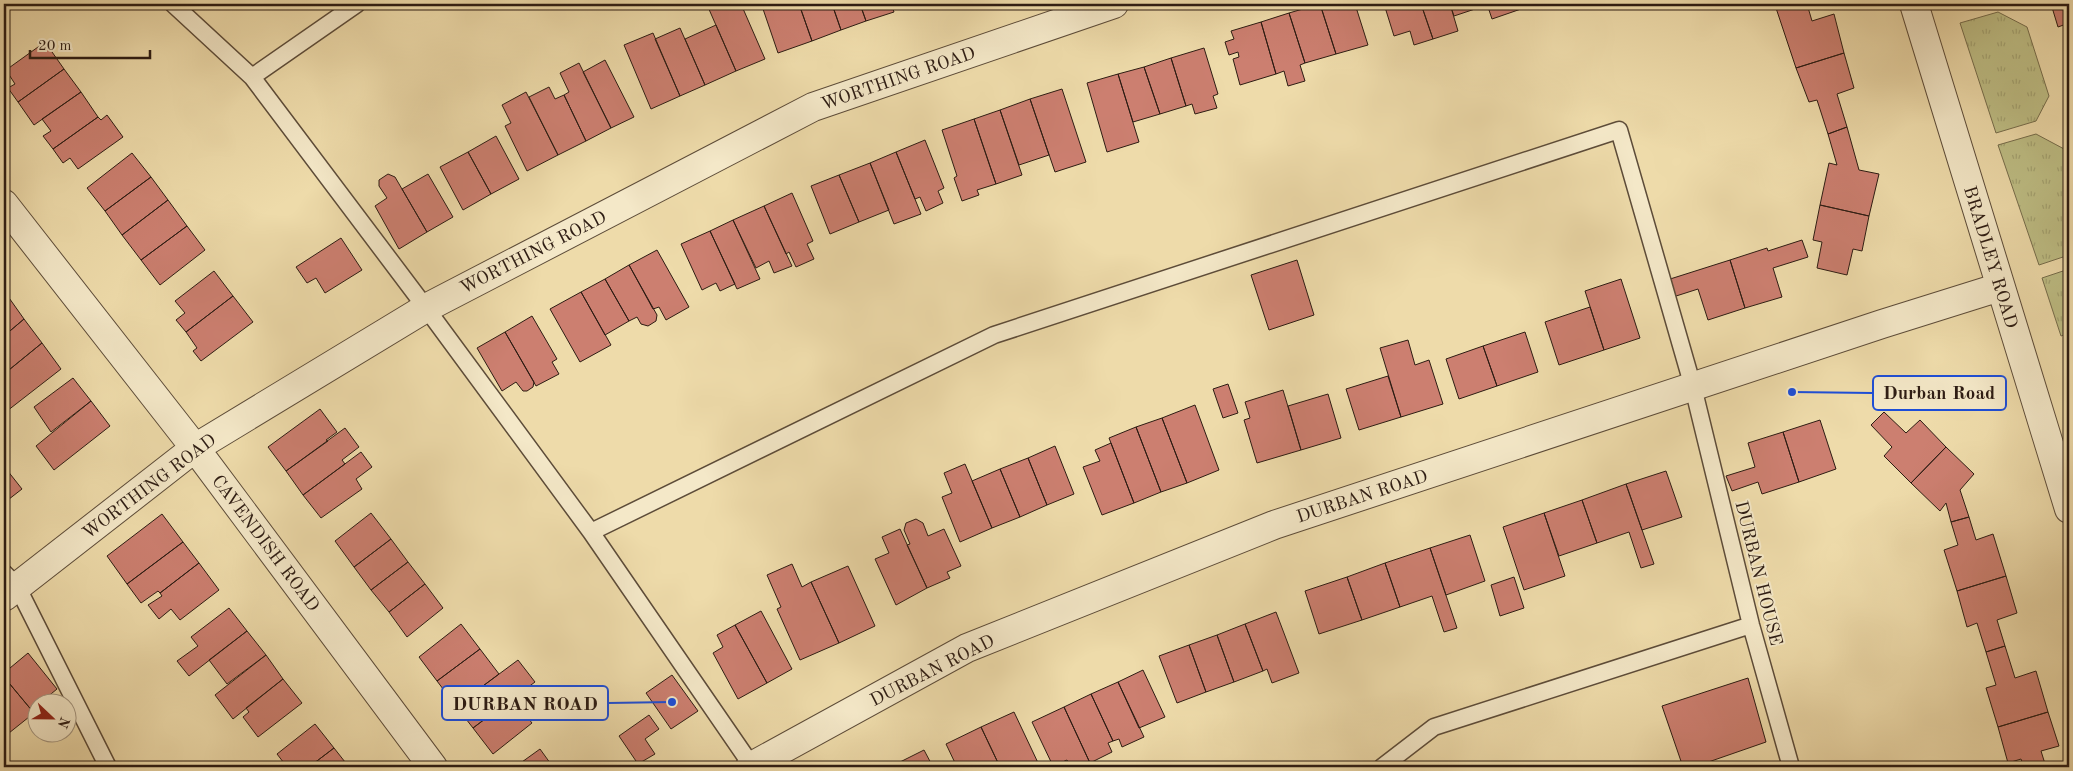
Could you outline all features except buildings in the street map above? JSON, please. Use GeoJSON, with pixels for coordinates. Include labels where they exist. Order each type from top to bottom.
{"type":"FeatureCollection","features":[{"type":"Feature","properties":{"kind":"street","name":"WORTHING ROAD"},"geometry":{"type":"LineString","coordinates":[[8,585],[195,448],[426,308],[813,107],[1114,4]]}},
{"type":"Feature","properties":{"kind":"street","name":"BRADLEY ROAD"},"geometry":{"type":"LineString","coordinates":[[1914,4],[2069,510]]}},
{"type":"Feature","properties":{"kind":"street","name":"CAVENDISH ROAD"},"geometry":{"type":"LineString","coordinates":[[4,204],[195,448],[433,767]]}},
{"type":"Feature","properties":{"kind":"street","name":"DURBAN ROAD"},"geometry":{"type":"LineString","coordinates":[[751,767],[967,648],[1274,525],[2000,287]]}},
{"type":"Feature","properties":{"kind":"lane"},"geometry":{"type":"LineString","coordinates":[[173,4],[252,77],[426,308],[591,532],[751,767]]}},
{"type":"Feature","properties":{"kind":"lane"},"geometry":{"type":"LineString","coordinates":[[252,77],[357,4]]}},
{"type":"Feature","properties":{"kind":"lane","name":"DURBAN HOUSE"},"geometry":{"type":"LineString","coordinates":[[591,532],[994,335],[1619,130],[1693,387],[1751,625],[1791,767]]}},
{"type":"Feature","properties":{"kind":"lane"},"geometry":{"type":"LineString","coordinates":[[8,585],[108,767]]}},
{"type":"Feature","properties":{"kind":"lane"},"geometry":{"type":"LineString","coordinates":[[1382,767],[1434,727],[1751,625]]}},
{"type":"Feature","properties":{"kind":"green space"},"geometry":{"type":"Polygon","coordinates":[[[1998,12],[2027,27],[2049,96],[2036,121],[1996,133],[1960,23],[1998,12]]]}},
{"type":"Feature","properties":{"kind":"green space"},"geometry":{"type":"Polygon","coordinates":[[[2036,134],[2066,150],[2069,160],[2069,255],[2039,265],[1998,145],[2036,134]]]}},
{"type":"Feature","properties":{"kind":"green space"},"geometry":{"type":"Polygon","coordinates":[[[2069,269],[2069,333],[2061,336],[2042,278],[2069,269]]]}},
{"type":"Feature","properties":{"kind":"place","name":"Durban Road"},"geometry":{"type":"Point","coordinates":[1792,392]}},
{"type":"Feature","properties":{"kind":"place","name":"DURBAN ROAD"},"geometry":{"type":"Point","coordinates":[672,702]}}]}
